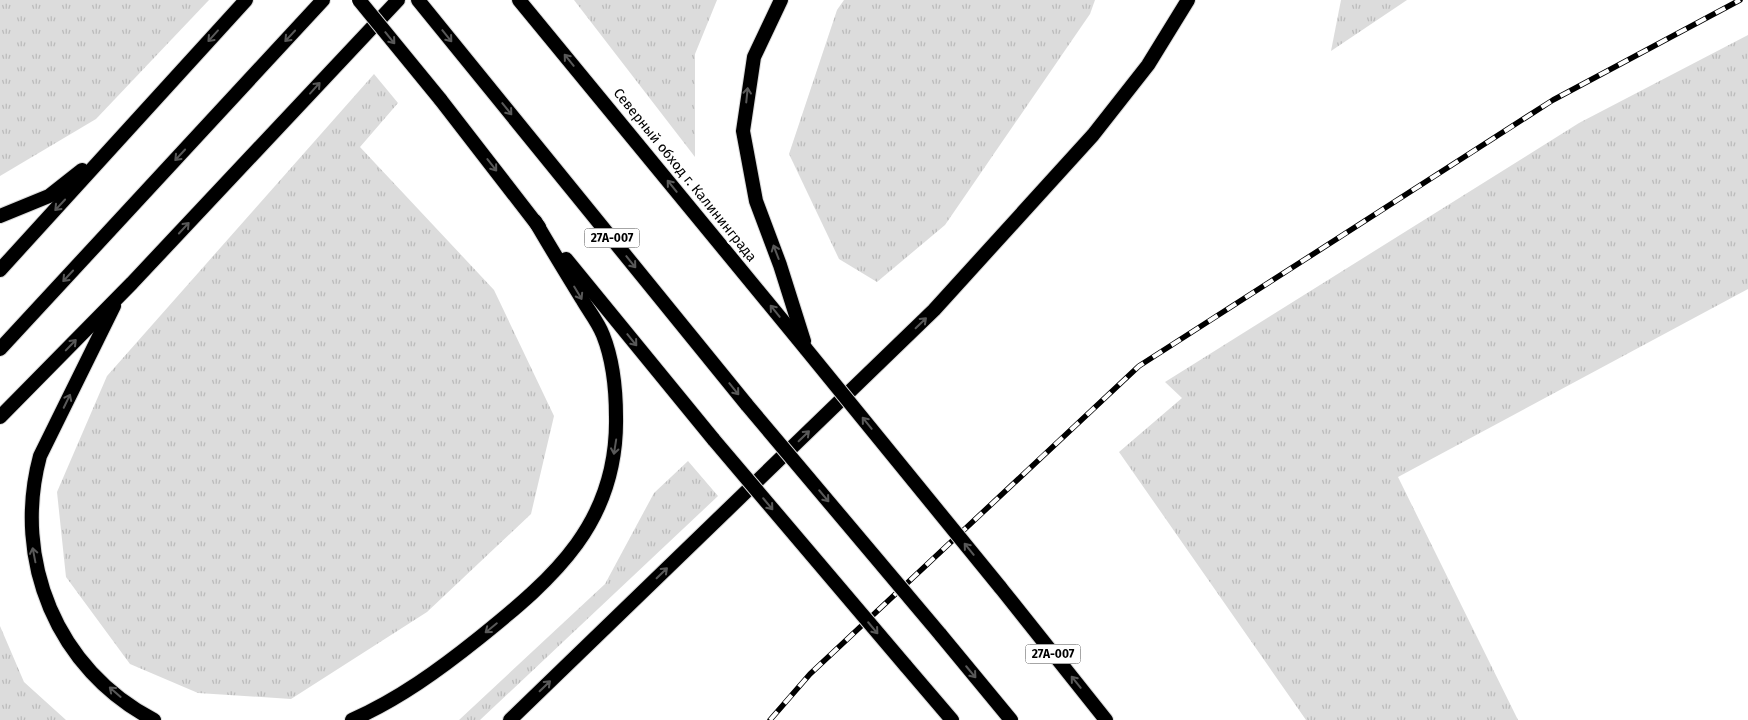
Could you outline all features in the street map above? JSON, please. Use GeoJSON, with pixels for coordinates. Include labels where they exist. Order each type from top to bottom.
{"type":"FeatureCollection","features":[{"type":"Feature","properties":{"kind":"highway"},"geometry":{"type":"LineString","coordinates":[[0,270],[246,0]]}},
{"type":"Feature","properties":{"kind":"highway"},"geometry":{"type":"LineString","coordinates":[[0,349],[323,0]]}},
{"type":"Feature","properties":{"kind":"highway"},"geometry":{"type":"LineString","coordinates":[[359,0],[440,99],[535,221],[714,440],[952,720]]}},
{"type":"Feature","properties":{"kind":"highway"},"geometry":{"type":"LineString","coordinates":[[0,417],[120,294],[398,0]]}},
{"type":"Feature","properties":{"kind":"highway","name":"27А-007"},"geometry":{"type":"LineString","coordinates":[[418,0],[747,405],[1011,720]]}},
{"type":"Feature","properties":{"kind":"highway","name":"Северный обход г. Калининграда"},"geometry":{"type":"LineString","coordinates":[[519,0],[806,349]]}},
{"type":"Feature","properties":{"kind":"highway"},"geometry":{"type":"LineString","coordinates":[[781,0],[754,57],[743,131],[756,201],[780,264],[806,349]]}},
{"type":"Feature","properties":{"kind":"highway"},"geometry":{"type":"LineString","coordinates":[[510,720],[934,310],[1093,135],[1148,65],[1188,0]]}},
{"type":"Feature","properties":{"kind":"highway"},"geometry":{"type":"LineString","coordinates":[[0,216],[49,196],[116,143]]}},
{"type":"Feature","properties":{"kind":"highway"},"geometry":{"type":"LineString","coordinates":[[352,720],[383,706],[439,670],[529,598],[559,568],[581,538],[600,505],[611,472],[617,437],[616,389],[603,334],[535,221]]}},
{"type":"Feature","properties":{"kind":"highway"},"geometry":{"type":"LineString","coordinates":[[120,294],[40,456],[33,482],[30,519],[32,547],[42,589],[53,617],[69,643],[92,672],[117,695],[154,720]]}},
{"type":"Feature","properties":{"kind":"highway","name":"27А-007"},"geometry":{"type":"LineString","coordinates":[[806,349],[1106,720]]}},
{"type":"Feature","properties":{"kind":"green space"},"geometry":{"type":"Polygon","coordinates":[[[0,0],[209,0],[96,119],[0,176],[0,0]]]}},
{"type":"Feature","properties":{"kind":"green space"},"geometry":{"type":"Polygon","coordinates":[[[574,0],[717,0],[695,54],[695,157],[574,0]]]}},
{"type":"Feature","properties":{"kind":"green space"},"geometry":{"type":"Polygon","coordinates":[[[844,0],[1095,0],[1090,14],[945,225],[877,282],[839,259],[789,154],[837,10],[844,0]]]}},
{"type":"Feature","properties":{"kind":"green space"},"geometry":{"type":"Polygon","coordinates":[[[1341,0],[1407,0],[1331,51],[1341,0]]]}},
{"type":"Feature","properties":{"kind":"green space"},"geometry":{"type":"Polygon","coordinates":[[[1748,35],[1748,289],[1398,477],[1518,720],[1306,720],[1119,452],[1182,398],[1165,382],[1579,123],[1748,35]]]}},
{"type":"Feature","properties":{"kind":"green space"},"geometry":{"type":"Polygon","coordinates":[[[374,74],[398,103],[360,147],[494,290],[554,416],[531,514],[427,612],[291,699],[198,693],[130,664],[66,577],[57,492],[107,376],[374,74]]]}},
{"type":"Feature","properties":{"kind":"green space"},"geometry":{"type":"Polygon","coordinates":[[[688,461],[718,496],[480,720],[459,720],[605,584],[654,493],[688,461]]]}},
{"type":"Feature","properties":{"kind":"green space"},"geometry":{"type":"Polygon","coordinates":[[[0,626],[24,682],[66,720],[0,720],[0,626]]]}},
{"type":"Feature","properties":{"kind":"railway"},"geometry":{"type":"LineString","coordinates":[[770,720],[810,674],[1139,366],[1553,100],[1740,0]]}}]}
